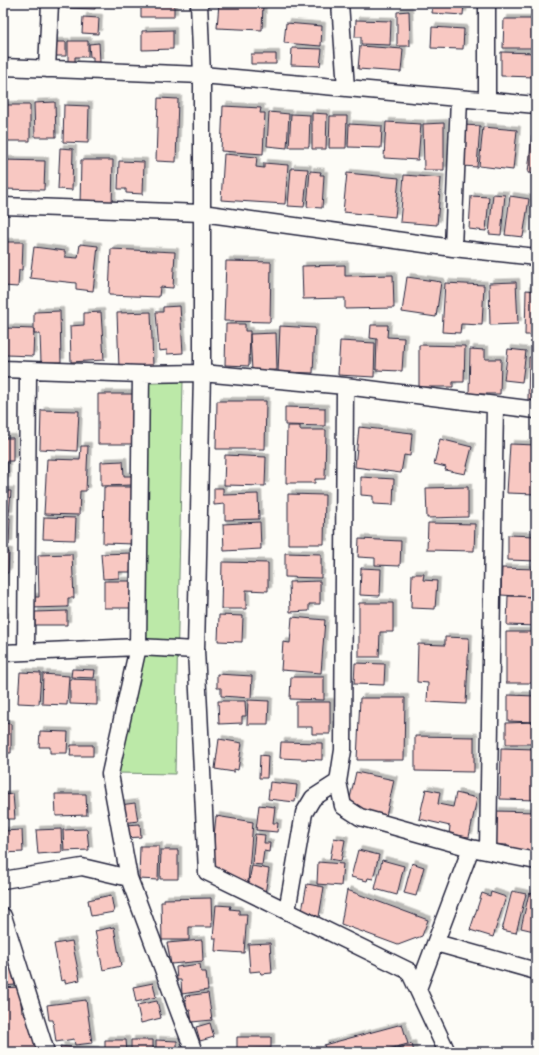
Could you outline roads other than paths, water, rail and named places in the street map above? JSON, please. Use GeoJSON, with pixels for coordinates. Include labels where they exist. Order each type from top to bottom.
{"type":"FeatureCollection","features":[{"type":"Feature","properties":{"kind":"street"},"geometry":{"type":"LineString","coordinates":[[47,69],[50,3]]}},
{"type":"Feature","properties":{"kind":"street"},"geometry":{"type":"LineString","coordinates":[[199,3],[202,75],[202,373],[196,650],[207,872],[409,971],[447,1052]]}},
{"type":"Feature","properties":{"kind":"street"},"geometry":{"type":"LineString","coordinates":[[340,3],[346,88]]}},
{"type":"Feature","properties":{"kind":"street"},"geometry":{"type":"LineString","coordinates":[[487,3],[487,101]]}},
{"type":"Feature","properties":{"kind":"street"},"geometry":{"type":"LineString","coordinates":[[3,67],[202,75],[536,105]]}},
{"type":"Feature","properties":{"kind":"street"},"geometry":{"type":"LineString","coordinates":[[453,248],[459,98]]}},
{"type":"Feature","properties":{"kind":"street"},"geometry":{"type":"LineString","coordinates":[[3,206],[202,213],[453,248],[536,257]]}},
{"type":"Feature","properties":{"kind":"street"},"geometry":{"type":"LineString","coordinates":[[3,369],[141,374],[202,373],[346,386],[536,410]]}},
{"type":"Feature","properties":{"kind":"street"},"geometry":{"type":"LineString","coordinates":[[26,652],[28,371]]}},
{"type":"Feature","properties":{"kind":"street"},"geometry":{"type":"LineString","coordinates":[[141,374],[138,647],[110,774],[129,878],[194,1052]]}},
{"type":"Feature","properties":{"kind":"street"},"geometry":{"type":"LineString","coordinates":[[346,386],[343,750],[338,782],[343,806],[360,817],[471,848],[488,850],[536,862]]}},
{"type":"Feature","properties":{"kind":"street"},"geometry":{"type":"LineString","coordinates":[[488,850],[495,405]]}},
{"type":"Feature","properties":{"kind":"street"},"geometry":{"type":"LineString","coordinates":[[3,653],[138,647],[196,650]]}},
{"type":"Feature","properties":{"kind":"street"},"geometry":{"type":"LineString","coordinates":[[287,911],[304,813],[313,798],[338,782]]}},
{"type":"Feature","properties":{"kind":"street"},"geometry":{"type":"LineString","coordinates":[[418,988],[471,848]]}},
{"type":"Feature","properties":{"kind":"street"},"geometry":{"type":"LineString","coordinates":[[3,880],[82,867],[129,878]]}},
{"type":"Feature","properties":{"kind":"street"},"geometry":{"type":"LineString","coordinates":[[3,916],[46,1052]]}},
{"type":"Feature","properties":{"kind":"street"},"geometry":{"type":"LineString","coordinates":[[436,943],[536,970]]}}]}
